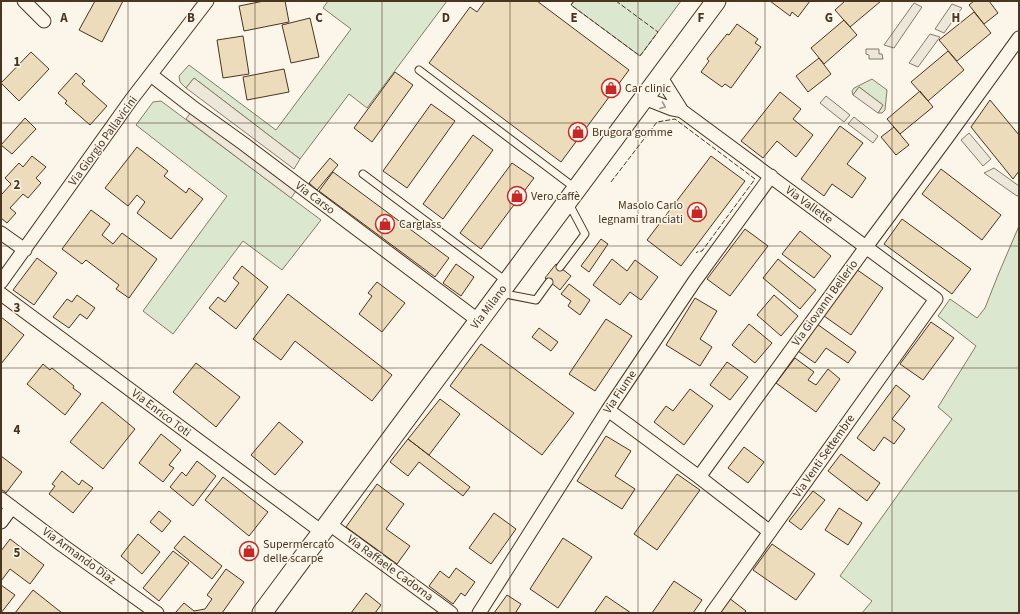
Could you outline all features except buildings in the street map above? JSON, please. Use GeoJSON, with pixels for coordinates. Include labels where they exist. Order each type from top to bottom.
{"type":"FeatureCollection","features":[{"type":"Feature","properties":{"kind":"main road","name":"Via Milano"},"geometry":{"type":"LineString","coordinates":[[262,613],[716,1]]}},
{"type":"Feature","properties":{"kind":"street"},"geometry":{"type":"LineString","coordinates":[[24,1],[44,21]]}},
{"type":"Feature","properties":{"kind":"street","name":"Via Giorgio Pallavicini"},"geometry":{"type":"LineString","coordinates":[[1,282],[131,100],[208,1]]}},
{"type":"Feature","properties":{"kind":"street","name":"Via Giovanni Bellerio"},"geometry":{"type":"LineString","coordinates":[[699,478],[1019,38]]}},
{"type":"Feature","properties":{"kind":"street","name":"Via Carso"},"geometry":{"type":"LineString","coordinates":[[151,75],[479,321]]}},
{"type":"Feature","properties":{"kind":"street","name":"Via Vallette"},"geometry":{"type":"LineString","coordinates":[[660,76],[682,111],[936,299]]}},
{"type":"Feature","properties":{"kind":"street","name":"Via Vallette"},"geometry":{"type":"LineString","coordinates":[[644,98],[672,109],[682,111]]}},
{"type":"Feature","properties":{"kind":"street","name":"Via Fiume"},"geometry":{"type":"LineString","coordinates":[[479,613],[608,410],[694,282],[771,176]]}},
{"type":"Feature","properties":{"kind":"street"},"geometry":{"type":"LineString","coordinates":[[1,233],[25,250]]}},
{"type":"Feature","properties":{"kind":"street","name":"Via Enrico Toti"},"geometry":{"type":"LineString","coordinates":[[1,294],[325,527]]}},
{"type":"Feature","properties":{"kind":"street","name":"Via Venti Settembre"},"geometry":{"type":"LineString","coordinates":[[712,613],[936,299]]}},
{"type":"Feature","properties":{"kind":"street"},"geometry":{"type":"LineString","coordinates":[[608,410],[770,532]]}},
{"type":"Feature","properties":{"kind":"street","name":"Via Armando Diaz"},"geometry":{"type":"LineString","coordinates":[[1,499],[157,613]]}},
{"type":"Feature","properties":{"kind":"street"},"geometry":{"type":"LineString","coordinates":[[1,522],[12,507]]}},
{"type":"Feature","properties":{"kind":"street","name":"Via Raffaele Cadorna"},"geometry":{"type":"LineString","coordinates":[[325,527],[451,613]]}},
{"type":"Feature","properties":{"kind":"lane"},"geometry":{"type":"LineString","coordinates":[[419,70],[573,195],[585,234],[560,267]]}},
{"type":"Feature","properties":{"kind":"lane"},"geometry":{"type":"LineString","coordinates":[[363,174],[504,288],[536,300],[549,282]]}},
{"type":"Feature","properties":{"kind":"green space"},"geometry":{"type":"Polygon","coordinates":[[[328,1],[447,1],[367,108],[349,94],[300,159],[194,78],[186,88],[180,82],[179,76],[189,65],[276,130],[351,29],[323,8],[328,1]]]}},
{"type":"Feature","properties":{"kind":"green space"},"geometry":{"type":"Polygon","coordinates":[[[574,1],[681,1],[640,56],[571,5],[574,1]]]}},
{"type":"Feature","properties":{"kind":"green space"},"geometry":{"type":"Polygon","coordinates":[[[872,79],[887,90],[885,110],[882,113],[878,113],[883,105],[859,87],[853,95],[852,91],[854,88],[872,79]]]}},
{"type":"Feature","properties":{"kind":"green space"},"geometry":{"type":"Polygon","coordinates":[[[161,101],[321,220],[282,270],[243,241],[173,334],[143,311],[227,196],[136,125],[153,102],[161,101]]]}},
{"type":"Feature","properties":{"kind":"green space"},"geometry":{"type":"Polygon","coordinates":[[[1019,226],[1019,613],[862,613],[872,601],[840,576],[952,419],[938,407],[976,346],[938,316],[950,299],[977,318],[985,308],[1019,226]]]}},
{"type":"Feature","properties":{"kind":"shaded area"},"geometry":{"type":"Polygon","coordinates":[[[914,3],[922,7],[894,48],[884,45],[914,3]]]}},
{"type":"Feature","properties":{"kind":"shaded area"},"geometry":{"type":"Polygon","coordinates":[[[952,4],[962,8],[944,33],[935,29],[952,4]]]}},
{"type":"Feature","properties":{"kind":"shaded area"},"geometry":{"type":"Polygon","coordinates":[[[930,34],[940,37],[918,67],[909,63],[930,34]]]}},
{"type":"Feature","properties":{"kind":"shaded area"},"geometry":{"type":"Polygon","coordinates":[[[866,49],[879,49],[879,54],[882,54],[883,59],[869,59],[869,55],[866,54],[866,49]]]}},
{"type":"Feature","properties":{"kind":"shaded area"},"geometry":{"type":"Polygon","coordinates":[[[194,78],[300,159],[294,169],[186,88],[194,78]]]}},
{"type":"Feature","properties":{"kind":"shaded area"},"geometry":{"type":"Polygon","coordinates":[[[859,87],[883,105],[878,113],[853,95],[859,87]]]}},
{"type":"Feature","properties":{"kind":"shaded area"},"geometry":{"type":"Polygon","coordinates":[[[826,96],[850,115],[844,122],[820,103],[826,96]]]}},
{"type":"Feature","properties":{"kind":"shaded area"},"geometry":{"type":"Polygon","coordinates":[[[191,112],[296,191],[291,198],[186,119],[191,112]]]}},
{"type":"Feature","properties":{"kind":"shaded area"},"geometry":{"type":"Polygon","coordinates":[[[854,117],[878,136],[873,143],[848,124],[854,117]]]}},
{"type":"Feature","properties":{"kind":"shaded area"},"geometry":{"type":"Polygon","coordinates":[[[969,133],[991,159],[983,166],[961,140],[969,133]]]}},
{"type":"Feature","properties":{"kind":"shaded area"},"geometry":{"type":"Polygon","coordinates":[[[994,168],[1019,186],[1019,195],[1017,196],[984,173],[994,168]]]}},
{"type":"Feature","properties":{"kind":"fence"},"geometry":{"type":"LineString","coordinates":[[574,1],[571,5],[640,56],[658,32],[616,1]]}},
{"type":"Feature","properties":{"kind":"fence"},"geometry":{"type":"LineString","coordinates":[[611,182],[657,122],[675,119],[755,179],[702,251],[696,253]]}},
{"type":"Feature","properties":{"kind":"place","name":"Car clinic"},"geometry":{"type":"Point","coordinates":[611,88]}},
{"type":"Feature","properties":{"kind":"place","name":"Brugora gomme"},"geometry":{"type":"Point","coordinates":[578,132]}},
{"type":"Feature","properties":{"kind":"place","name":"Vero caffè"},"geometry":{"type":"Point","coordinates":[517,196]}},
{"type":"Feature","properties":{"kind":"place","name":"Masolo Carlo legnami tranciati"},"geometry":{"type":"Point","coordinates":[697,212]}},
{"type":"Feature","properties":{"kind":"place","name":"Carglass"},"geometry":{"type":"Point","coordinates":[385,224]}},
{"type":"Feature","properties":{"kind":"place","name":"Supermercato delle scarpe"},"geometry":{"type":"Point","coordinates":[249,551]}}]}
